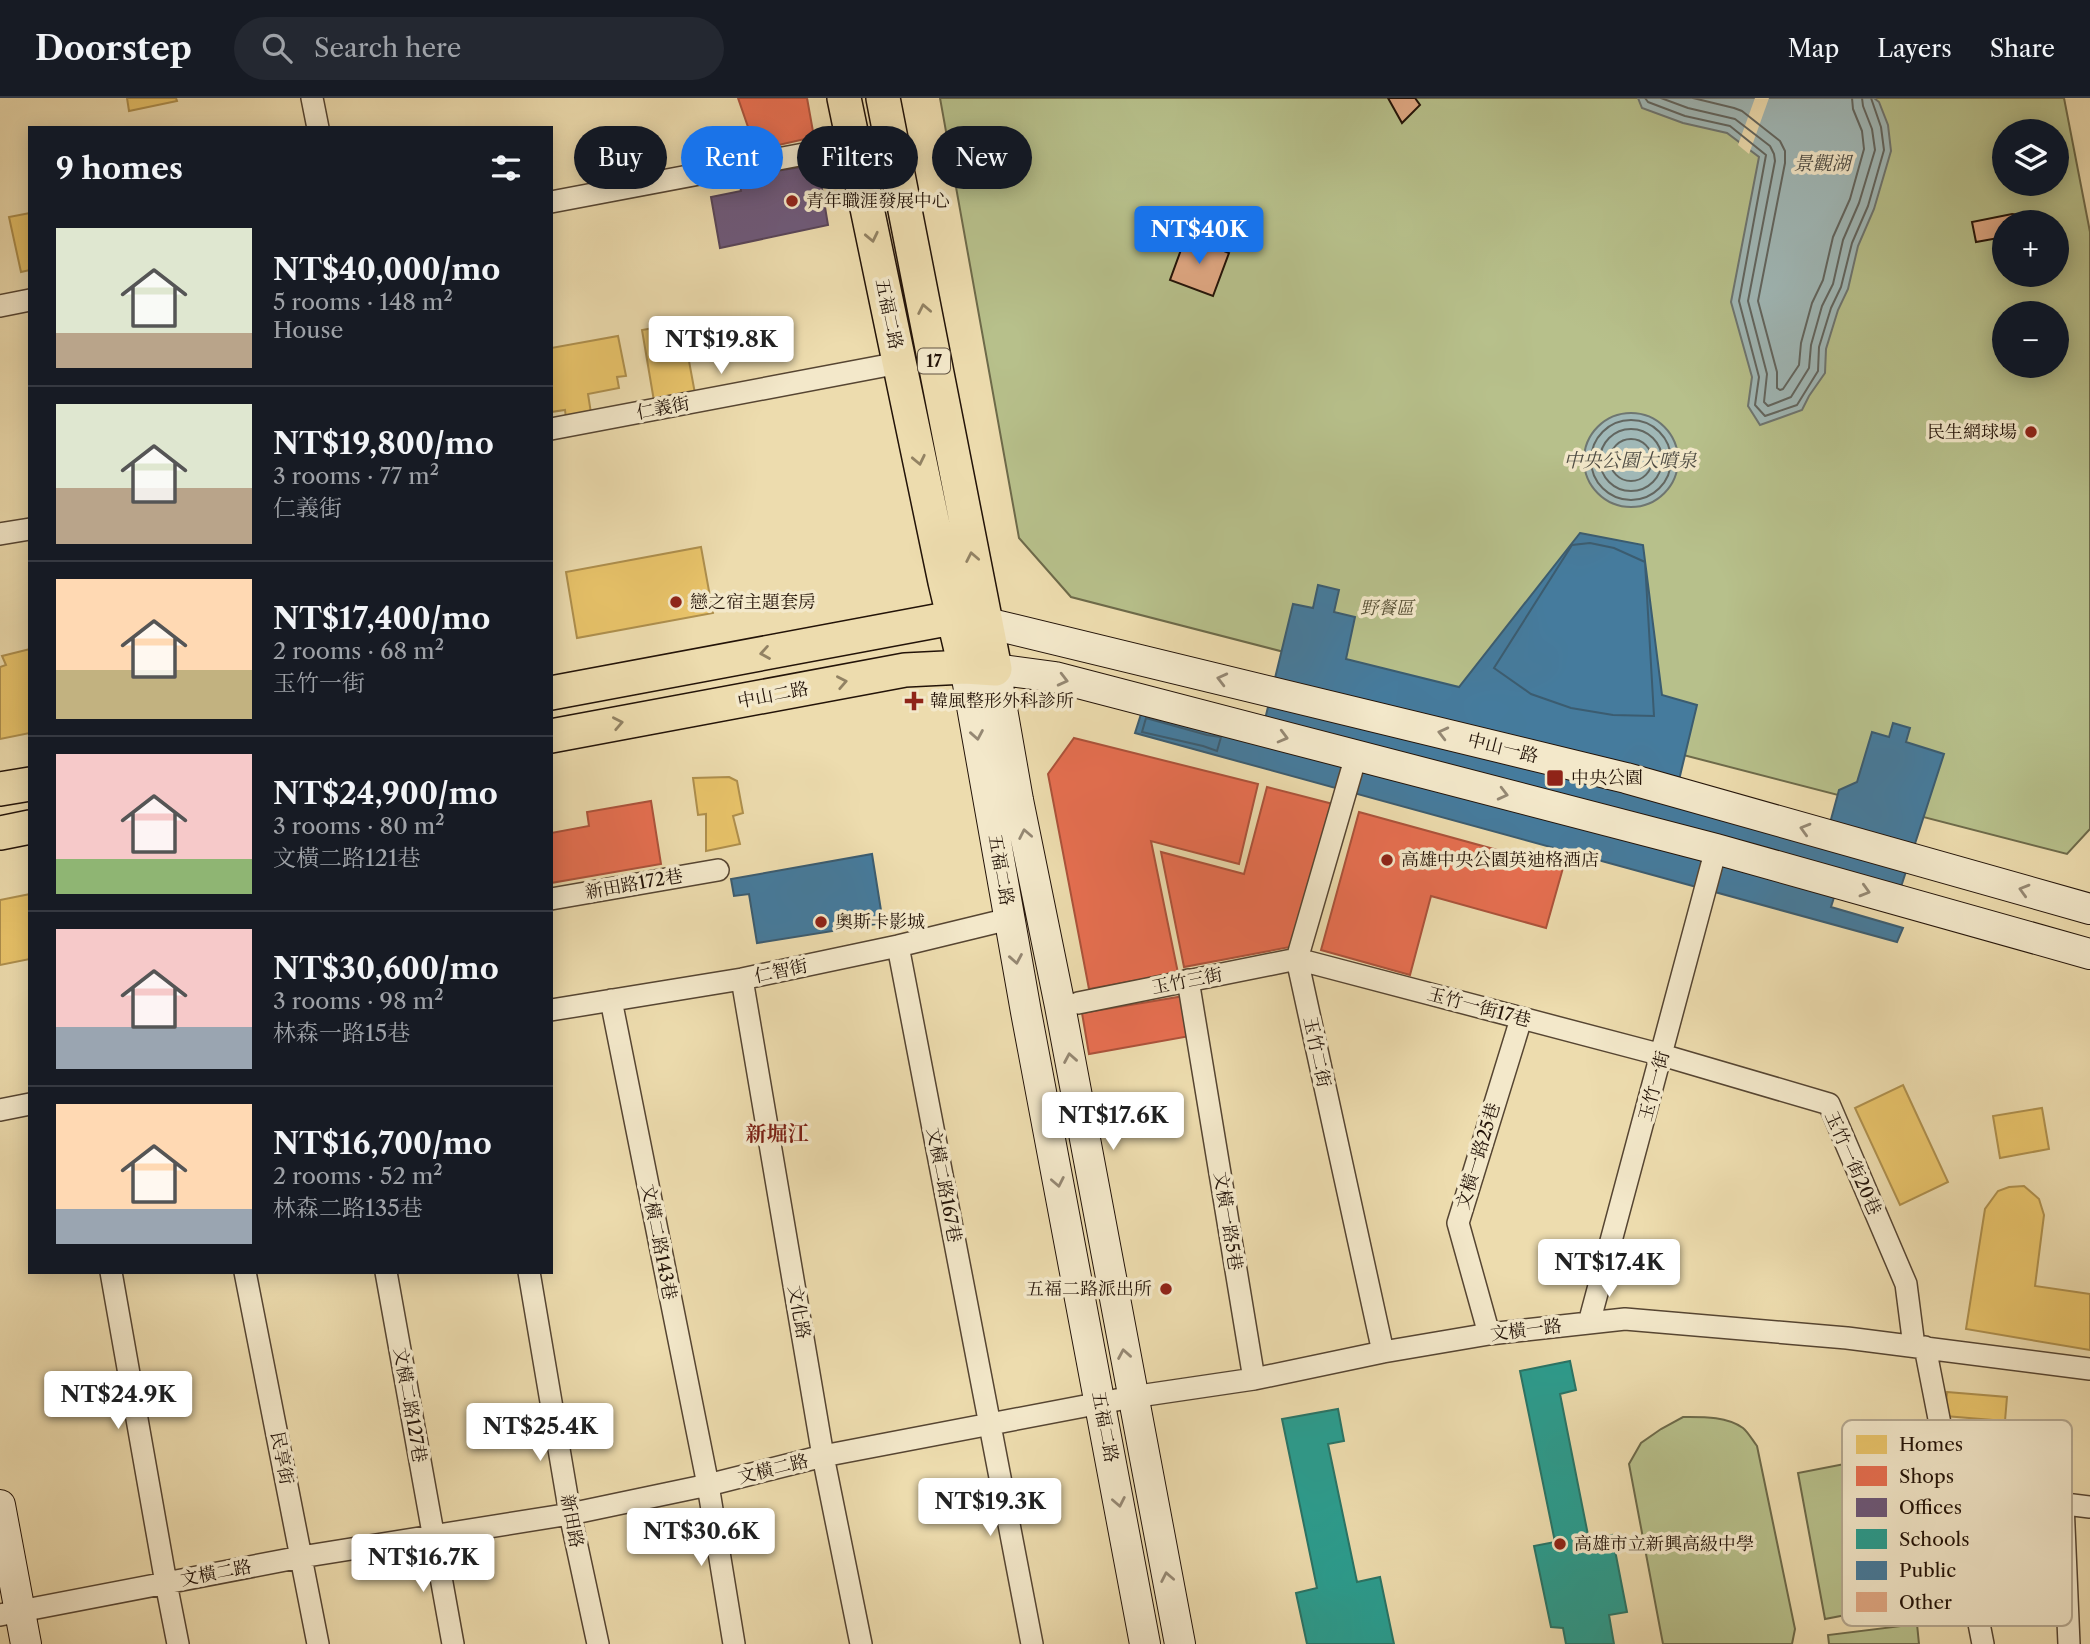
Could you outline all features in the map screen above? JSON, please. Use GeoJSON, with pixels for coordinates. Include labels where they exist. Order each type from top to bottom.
{"type":"FeatureCollection","features":[{"type":"Feature","properties":{"kind":"main road","name":"五福二路"},"geometry":{"type":"LineString","coordinates":[[844,98],[849,126]]}},
{"type":"Feature","properties":{"kind":"main road","name":"五福二路"},"geometry":{"type":"LineString","coordinates":[[883,98],[986,623],[980,668],[1009,919],[1145,1644]]}},
{"type":"Feature","properties":{"kind":"main road","name":"五福二路"},"geometry":{"type":"LineString","coordinates":[[861,189],[952,618],[980,668],[1018,800],[1065,1033],[1180,1644]]}},
{"type":"Feature","properties":{"kind":"main road","name":"中山一路"},"geometry":{"type":"LineString","coordinates":[[952,618],[986,623],[1626,778],[2090,909]]}},
{"type":"Feature","properties":{"kind":"main road"},"geometry":{"type":"LineString","coordinates":[[553,693],[952,618]]}},
{"type":"Feature","properties":{"kind":"main road"},"geometry":{"type":"LineString","coordinates":[[980,668],[1055,677],[1716,849],[2090,954]]}},
{"type":"Feature","properties":{"kind":"main road","name":"中山二路"},"geometry":{"type":"LineString","coordinates":[[553,736],[905,670],[980,668]]}},
{"type":"Feature","properties":{"kind":"main road"},"geometry":{"type":"LineString","coordinates":[[0,789],[28,784]]}},
{"type":"Feature","properties":{"kind":"main road"},"geometry":{"type":"LineString","coordinates":[[0,833],[28,827]]}},
{"type":"Feature","properties":{"kind":"main road"},"geometry":{"type":"LineString","coordinates":[[0,1505],[10,1613],[26,1644]]}},
{"type":"Feature","properties":{"kind":"street"},"geometry":{"type":"LineString","coordinates":[[312,98],[318,126]]}},
{"type":"Feature","properties":{"kind":"street"},"geometry":{"type":"LineString","coordinates":[[553,202],[797,155]]}},
{"type":"Feature","properties":{"kind":"street"},"geometry":{"type":"LineString","coordinates":[[0,306],[28,300]]}},
{"type":"Feature","properties":{"kind":"street","name":"仁義街"},"geometry":{"type":"LineString","coordinates":[[553,429],[899,363]]}},
{"type":"Feature","properties":{"kind":"street"},"geometry":{"type":"LineString","coordinates":[[0,534],[28,528]]}},
{"type":"Feature","properties":{"kind":"street","name":"玉竹二街"},"geometry":{"type":"LineString","coordinates":[[1356,756],[1297,959],[1383,1352]]}},
{"type":"Feature","properties":{"kind":"street","name":"玉竹一街"},"geometry":{"type":"LineString","coordinates":[[1589,1323],[1716,849]]}},
{"type":"Feature","properties":{"kind":"street","name":"新田路172巷"},"geometry":{"type":"LineString","coordinates":[[553,898],[718,870]]}},
{"type":"Feature","properties":{"kind":"street","name":"仁智街"},"geometry":{"type":"LineString","coordinates":[[553,1010],[742,979],[1009,919]]}},
{"type":"Feature","properties":{"kind":"street","name":"文橫二路167巷"},"geometry":{"type":"LineString","coordinates":[[898,946],[1032,1644]]}},
{"type":"Feature","properties":{"kind":"street","name":"玉竹三街"},"geometry":{"type":"LineString","coordinates":[[1078,1003],[1297,959]]}},
{"type":"Feature","properties":{"kind":"street","name":"玉竹一街17巷"},"geometry":{"type":"LineString","coordinates":[[1297,959],[1662,1055]]}},
{"type":"Feature","properties":{"kind":"street","name":"文化路"},"geometry":{"type":"LineString","coordinates":[[742,979],[823,1456],[861,1644]]}},
{"type":"Feature","properties":{"kind":"street","name":"文橫一路5巷"},"geometry":{"type":"LineString","coordinates":[[1188,980],[1254,1379]]}},
{"type":"Feature","properties":{"kind":"street","name":"文橫二路143巷"},"geometry":{"type":"LineString","coordinates":[[611,1000],[708,1485],[734,1644]]}},
{"type":"Feature","properties":{"kind":"street","name":"文橫一路25巷"},"geometry":{"type":"LineString","coordinates":[[1489,1334],[1458,1223],[1521,1019]]}},
{"type":"Feature","properties":{"kind":"street","name":"玉竹一街20巷"},"geometry":{"type":"LineString","coordinates":[[1662,1055],[1829,1104],[1906,1283],[1920,1347]]}},
{"type":"Feature","properties":{"kind":"street"},"geometry":{"type":"LineString","coordinates":[[0,1110],[28,1104]]}},
{"type":"Feature","properties":{"kind":"street"},"geometry":{"type":"LineString","coordinates":[[111,1274],[178,1644]]}},
{"type":"Feature","properties":{"kind":"street","name":"民享街"},"geometry":{"type":"LineString","coordinates":[[245,1274],[318,1644]]}},
{"type":"Feature","properties":{"kind":"street","name":"文橫二路127巷"},"geometry":{"type":"LineString","coordinates":[[386,1274],[453,1644]]}},
{"type":"Feature","properties":{"kind":"street","name":"新田路"},"geometry":{"type":"LineString","coordinates":[[529,1274],[570,1514],[598,1644]]}},
{"type":"Feature","properties":{"kind":"street","name":"文橫一路"},"geometry":{"type":"LineString","coordinates":[[1132,1397],[1254,1379],[1383,1352],[1489,1334],[1625,1319],[1847,1338],[2090,1369]]}},
{"type":"Feature","properties":{"kind":"street"},"geometry":{"type":"LineString","coordinates":[[1920,1347],[1936,1420]]}},
{"type":"Feature","properties":{"kind":"street","name":"文橫二路"},"geometry":{"type":"LineString","coordinates":[[10,1613],[301,1557],[570,1514],[708,1485],[823,1456],[1132,1397]]}},
{"type":"Feature","properties":{"kind":"street"},"geometry":{"type":"LineString","coordinates":[[2072,1504],[2090,1507]]}},
{"type":"Feature","properties":{"kind":"street"},"geometry":{"type":"LineString","coordinates":[[1979,1626],[1983,1644]]}},
{"type":"Feature","properties":{"kind":"street"},"geometry":{"type":"LineString","coordinates":[[2068,1626],[2069,1644]]}},
{"type":"Feature","properties":{"kind":"green space","name":"中央公園"},"geometry":{"type":"Polygon","coordinates":[[[940,98],[2064,98],[2068,119],[1992,119],[1992,196],[2069,196],[2069,124],[2090,232],[2090,829],[2067,854],[1071,597],[1019,538],[956,189],[1032,189],[1032,126],[945,126],[940,98]]]}},
{"type":"Feature","properties":{"kind":"green space"},"geometry":{"type":"Polygon","coordinates":[[[1683,1417],[1729,1421],[1743,1428],[1757,1446],[1795,1629],[1792,1644],[1663,1644],[1629,1464],[1641,1443],[1683,1417]]]}},
{"type":"Feature","properties":{"kind":"green space"},"geometry":{"type":"Polygon","coordinates":[[[1842,1464],[1842,1616],[1825,1619],[1798,1473],[1842,1464]]]}},
{"type":"Feature","properties":{"kind":"green space"},"geometry":{"type":"Polygon","coordinates":[[[1917,1626],[1919,1644],[1829,1644],[1828,1635],[1917,1626]]]}},
{"type":"Feature","properties":{"kind":"water","name":"景觀湖"},"geometry":{"type":"Polygon","coordinates":[[[1638,98],[1874,98],[1879,102],[1888,125],[1891,151],[1874,209],[1858,246],[1848,289],[1838,310],[1826,349],[1825,373],[1802,410],[1760,425],[1748,406],[1752,377],[1731,302],[1759,157],[1727,133],[1683,123],[1642,108],[1638,98]]]}},
{"type":"Feature","properties":{"kind":"water","name":"中央公園大噴泉"},"geometry":{"type":"Polygon","coordinates":[[[1631,413],[1649,416],[1664,427],[1675,442],[1678,460],[1675,478],[1664,493],[1649,504],[1631,507],[1613,504],[1598,493],[1587,478],[1584,460],[1587,442],[1598,427],[1613,416],[1631,413]]]}},
{"type":"Feature","properties":{"kind":"pier"},"geometry":{"type":"Polygon","coordinates":[[[1755,98],[1769,98],[1749,154],[1738,145],[1755,98]]]}},
{"type":"Feature","properties":{"kind":"building: Homes"},"geometry":{"type":"Polygon","coordinates":[[[127,98],[176,98],[177,101],[129,111],[127,98]]]}},
{"type":"Feature","properties":{"kind":"building: Homes"},"geometry":{"type":"Polygon","coordinates":[[[28,213],[28,270],[21,272],[9,217],[28,213]]]}},
{"type":"Feature","properties":{"kind":"building: Homes"},"geometry":{"type":"Polygon","coordinates":[[[682,323],[696,399],[655,407],[642,330],[682,323]]]}},
{"type":"Feature","properties":{"kind":"building: Homes"},"geometry":{"type":"Polygon","coordinates":[[[618,336],[626,376],[617,377],[619,388],[588,394],[591,413],[566,418],[565,410],[553,412],[553,348],[618,336]]]}},
{"type":"Feature","properties":{"kind":"building: Homes"},"geometry":{"type":"Polygon","coordinates":[[[701,547],[713,613],[577,638],[566,572],[701,547]]]}},
{"type":"Feature","properties":{"kind":"building: Homes"},"geometry":{"type":"Polygon","coordinates":[[[28,650],[28,733],[0,739],[0,667],[6,665],[2,656],[28,650]]]}},
{"type":"Feature","properties":{"kind":"building: Homes"},"geometry":{"type":"Polygon","coordinates":[[[729,777],[737,781],[743,813],[733,816],[740,844],[706,851],[706,814],[698,815],[693,778],[729,777]]]}},
{"type":"Feature","properties":{"kind":"building: Homes"},"geometry":{"type":"Polygon","coordinates":[[[28,894],[28,959],[0,965],[0,900],[28,894]]]}},
{"type":"Feature","properties":{"kind":"building: Homes"},"geometry":{"type":"Polygon","coordinates":[[[1903,1085],[1948,1182],[1900,1205],[1855,1108],[1903,1085]]]}},
{"type":"Feature","properties":{"kind":"building: Homes"},"geometry":{"type":"Polygon","coordinates":[[[2042,1108],[2049,1149],[2000,1158],[1993,1116],[2042,1108]]]}},
{"type":"Feature","properties":{"kind":"building: Homes"},"geometry":{"type":"Polygon","coordinates":[[[2024,1186],[2039,1199],[2044,1215],[2035,1286],[2090,1294],[2090,1350],[1966,1329],[1985,1209],[1998,1191],[2024,1186]]]}},
{"type":"Feature","properties":{"kind":"building: Homes"},"geometry":{"type":"Polygon","coordinates":[[[1947,1392],[2007,1397],[2005,1420],[1945,1416],[1947,1392]]]}},
{"type":"Feature","properties":{"kind":"building: Shops"},"geometry":{"type":"Polygon","coordinates":[[[738,98],[807,98],[812,126],[797,126],[797,141],[783,144],[783,126],[748,126],[738,98]]]}},
{"type":"Feature","properties":{"kind":"building: Shops"},"geometry":{"type":"Polygon","coordinates":[[[1074,738],[1258,784],[1239,864],[1151,841],[1178,973],[1089,989],[1048,774],[1074,738]]]}},
{"type":"Feature","properties":{"kind":"building: Shops"},"geometry":{"type":"Polygon","coordinates":[[[1267,787],[1333,804],[1290,947],[1184,967],[1161,852],[1244,874],[1267,787]]]}},
{"type":"Feature","properties":{"kind":"building: Shops"},"geometry":{"type":"Polygon","coordinates":[[[651,801],[661,864],[553,883],[553,833],[589,826],[587,812],[651,801]]]}},
{"type":"Feature","properties":{"kind":"building: Shops"},"geometry":{"type":"Polygon","coordinates":[[[1359,812],[1563,868],[1546,928],[1431,896],[1410,975],[1321,950],[1359,812]]]}},
{"type":"Feature","properties":{"kind":"building: Shops"},"geometry":{"type":"Polygon","coordinates":[[[1184,996],[1190,1036],[1089,1054],[1082,1013],[1184,996]]]}},
{"type":"Feature","properties":{"kind":"building: Offices"},"geometry":{"type":"Polygon","coordinates":[[[797,168],[797,189],[822,189],[828,225],[720,248],[711,197],[741,189],[783,189],[783,170],[797,168]]]}},
{"type":"Feature","properties":{"kind":"building: Schools"},"geometry":{"type":"Polygon","coordinates":[[[1570,1361],[1576,1390],[1560,1394],[1589,1540],[1612,1535],[1627,1612],[1609,1615],[1614,1644],[1566,1644],[1563,1628],[1551,1627],[1534,1546],[1555,1542],[1520,1371],[1570,1361]]]}},
{"type":"Feature","properties":{"kind":"building: Schools"},"geometry":{"type":"Polygon","coordinates":[[[1338,1409],[1344,1441],[1328,1444],[1357,1582],[1380,1577],[1394,1644],[1307,1644],[1296,1593],[1317,1588],[1282,1419],[1338,1409]]]}},
{"type":"Feature","properties":{"kind":"building: Public"},"geometry":{"type":"Polygon","coordinates":[[[1580,533],[1643,545],[1662,695],[1697,705],[1679,780],[1830,823],[1839,790],[1857,782],[1872,732],[1889,737],[1893,723],[1910,728],[1906,742],[1944,754],[1899,893],[1841,875],[1831,907],[1903,928],[1897,942],[1135,733],[1142,711],[1260,740],[1293,604],[1313,608],[1318,585],[1339,590],[1334,612],[1355,617],[1346,659],[1459,687],[1580,533]]]}},
{"type":"Feature","properties":{"kind":"building: Public"},"geometry":{"type":"Polygon","coordinates":[[[1590,543],[1614,548],[1645,562],[1654,716],[1613,715],[1571,708],[1531,694],[1494,668],[1572,545],[1590,543]]]}},
{"type":"Feature","properties":{"kind":"building: Public"},"geometry":{"type":"Polygon","coordinates":[[[1146,718],[1221,737],[1217,751],[1142,732],[1146,718]]]}},
{"type":"Feature","properties":{"kind":"building: Public"},"geometry":{"type":"Polygon","coordinates":[[[872,854],[883,923],[757,943],[749,894],[734,896],[731,879],[872,854]]]}},
{"type":"Feature","properties":{"kind":"building: Other"},"geometry":{"type":"Polygon","coordinates":[[[1388,98],[1415,98],[1420,105],[1402,123],[1388,98]]]}},
{"type":"Feature","properties":{"kind":"building: Other"},"geometry":{"type":"Polygon","coordinates":[[[1992,218],[1992,239],[1976,242],[1972,222],[1992,218]]]}},
{"type":"Feature","properties":{"kind":"building: Other"},"geometry":{"type":"Polygon","coordinates":[[[1186,236],[1229,253],[1213,296],[1170,280],[1186,236]]]}},
{"type":"Feature","properties":{"kind":"place","name":"青年職涯發展中心"},"geometry":{"type":"Point","coordinates":[792,201]}},
{"type":"Feature","properties":{"kind":"place","name":"民生網球場"},"geometry":{"type":"Point","coordinates":[2031,432]}},
{"type":"Feature","properties":{"kind":"place","name":"戀之宿主題套房"},"geometry":{"type":"Point","coordinates":[676,602]}},
{"type":"Feature","properties":{"kind":"place","name":"韓風整形外科診所"},"geometry":{"type":"Point","coordinates":[914,701]}},
{"type":"Feature","properties":{"kind":"place","name":"中央公園"},"geometry":{"type":"Point","coordinates":[1555,778]}},
{"type":"Feature","properties":{"kind":"place","name":"高雄中央公園英迪格酒店"},"geometry":{"type":"Point","coordinates":[1387,860]}},
{"type":"Feature","properties":{"kind":"place","name":"奧斯卡影城"},"geometry":{"type":"Point","coordinates":[821,922]}},
{"type":"Feature","properties":{"kind":"place","name":"五福二路派出所"},"geometry":{"type":"Point","coordinates":[1166,1289]}},
{"type":"Feature","properties":{"kind":"place","name":"高雄市立新興高級中學"},"geometry":{"type":"Point","coordinates":[1560,1544]}},
{"type":"Feature","properties":{"kind":"district","name":"新堀江"},"geometry":{"type":"Point","coordinates":[777,1134]}},
{"type":"Feature","properties":{"kind":"park label","name":"野餐區"},"geometry":{"type":"Point","coordinates":[1387,608]}}]}
